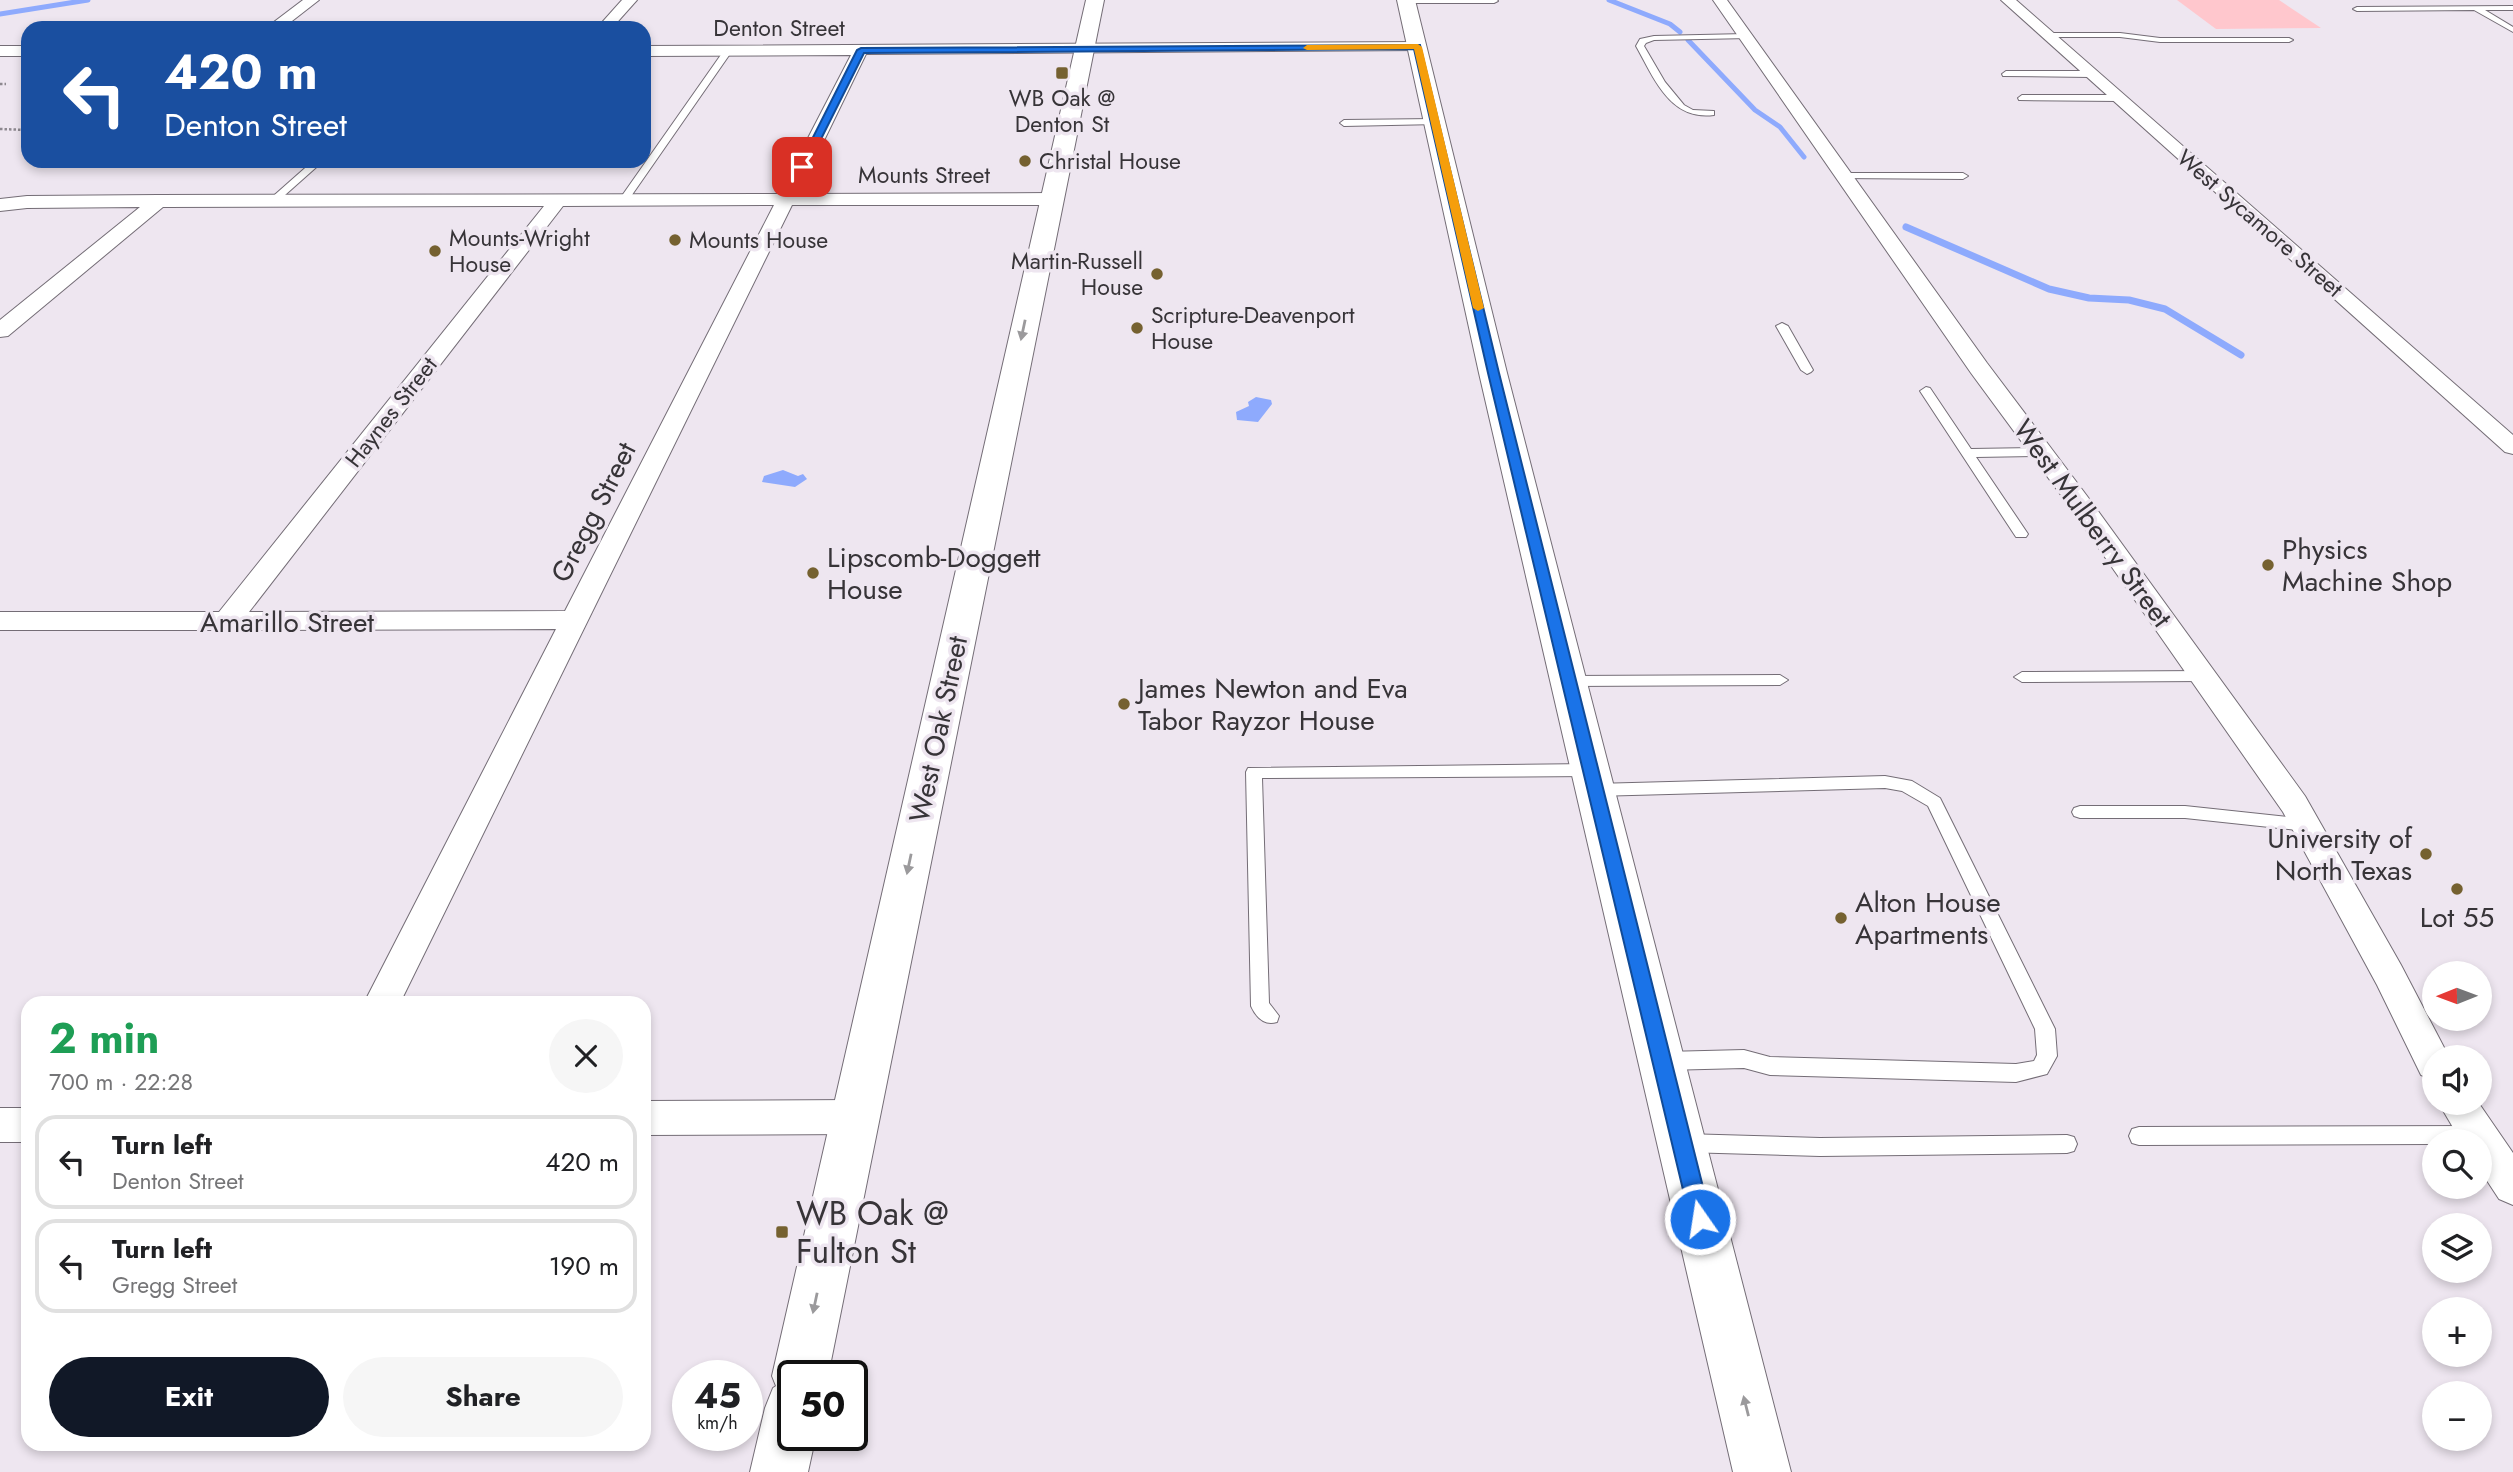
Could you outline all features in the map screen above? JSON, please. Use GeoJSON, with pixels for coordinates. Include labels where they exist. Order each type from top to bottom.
{"type":"FeatureCollection","features":[{"type":"Feature","properties":{"kind":"main road","name":"West Oak Street"},"geometry":{"type":"LineString","coordinates":[[803,1360],[1095,0]]}},
{"type":"Feature","properties":{"kind":"main road"},"geometry":{"type":"LineString","coordinates":[[1406,1],[1762,1472]]}},
{"type":"Feature","properties":{"kind":"main road"},"geometry":{"type":"LineString","coordinates":[[779,1472],[784,1451]]}},
{"type":"Feature","properties":{"kind":"street"},"geometry":{"type":"LineString","coordinates":[[284,21],[312,0]]}},
{"type":"Feature","properties":{"kind":"street"},"geometry":{"type":"LineString","coordinates":[[610,21],[630,0]]}},
{"type":"Feature","properties":{"kind":"street","name":"West Mulberry Street"},"geometry":{"type":"LineString","coordinates":[[1720,0],[1979,368],[2205,676],[2294,804],[2389,975],[2424,1045]]}},
{"type":"Feature","properties":{"kind":"street","name":"West Sycamore Street"},"geometry":{"type":"LineString","coordinates":[[2008,0],[2513,447]]}},
{"type":"Feature","properties":{"kind":"street","name":"Denton Street"},"geometry":{"type":"LineString","coordinates":[[651,51],[1418,47]]}},
{"type":"Feature","properties":{"kind":"street","name":"Gregg Street"},"geometry":{"type":"LineString","coordinates":[[386,996],[861,50]]}},
{"type":"Feature","properties":{"kind":"street"},"geometry":{"type":"LineString","coordinates":[[0,51],[21,51]]}},
{"type":"Feature","properties":{"kind":"street","name":"Mounts Street"},"geometry":{"type":"LineString","coordinates":[[0,205],[27,202],[158,201],[1051,199]]}},
{"type":"Feature","properties":{"kind":"street"},"geometry":{"type":"LineString","coordinates":[[0,331],[158,201]]}},
{"type":"Feature","properties":{"kind":"street","name":"Haynes Street"},"geometry":{"type":"LineString","coordinates":[[225,623],[556,201]]}},
{"type":"Feature","properties":{"kind":"street","name":"Amarillo Street"},"geometry":{"type":"LineString","coordinates":[[0,621],[225,623],[575,620]]}},
{"type":"Feature","properties":{"kind":"street"},"geometry":{"type":"LineString","coordinates":[[651,1118],[855,1116]]}},
{"type":"Feature","properties":{"kind":"street"},"geometry":{"type":"LineString","coordinates":[[0,1125],[21,1125]]}},
{"type":"Feature","properties":{"kind":"street"},"geometry":{"type":"LineString","coordinates":[[2492,1156],[2513,1186]]}},
{"type":"Feature","properties":{"kind":"lane"},"geometry":{"type":"LineString","coordinates":[[1406,1],[1494,1]]}},
{"type":"Feature","properties":{"kind":"lane"},"geometry":{"type":"LineString","coordinates":[[2476,8],[2513,30]]}},
{"type":"Feature","properties":{"kind":"lane"},"geometry":{"type":"LineString","coordinates":[[2357,9],[2513,8]]}},
{"type":"Feature","properties":{"kind":"lane"},"geometry":{"type":"LineString","coordinates":[[2048,36],[2120,35],[2161,40],[2290,40]]}},
{"type":"Feature","properties":{"kind":"lane"},"geometry":{"type":"LineString","coordinates":[[1711,113],[1682,108],[1664,88],[1640,46],[1643,41],[1654,37],[1746,36]]}},
{"type":"Feature","properties":{"kind":"lane"},"geometry":{"type":"LineString","coordinates":[[651,161],[728,51]]}},
{"type":"Feature","properties":{"kind":"lane"},"geometry":{"type":"LineString","coordinates":[[2006,74],[2091,74]]}},
{"type":"Feature","properties":{"kind":"lane"},"geometry":{"type":"LineString","coordinates":[[2022,98],[2119,98]]}},
{"type":"Feature","properties":{"kind":"lane"},"geometry":{"type":"LineString","coordinates":[[1344,123],[1435,122]]}},
{"type":"Feature","properties":{"kind":"lane"},"geometry":{"type":"LineString","coordinates":[[274,201],[310,168]]}},
{"type":"Feature","properties":{"kind":"lane"},"geometry":{"type":"LineString","coordinates":[[624,200],[646,168]]}},
{"type":"Feature","properties":{"kind":"lane"},"geometry":{"type":"LineString","coordinates":[[1844,176],[1964,176]]}},
{"type":"Feature","properties":{"kind":"lane"},"geometry":{"type":"LineString","coordinates":[[1782,326],[1807,370]]}},
{"type":"Feature","properties":{"kind":"lane"},"geometry":{"type":"LineString","coordinates":[[1926,391],[2021,534]]}},
{"type":"Feature","properties":{"kind":"lane"},"geometry":{"type":"LineString","coordinates":[[1967,453],[2041,452]]}},
{"type":"Feature","properties":{"kind":"lane"},"geometry":{"type":"LineString","coordinates":[[2022,677],[2205,676]]}},
{"type":"Feature","properties":{"kind":"lane"},"geometry":{"type":"LineString","coordinates":[[1569,681],[1780,680]]}},
{"type":"Feature","properties":{"kind":"lane"},"geometry":{"type":"LineString","coordinates":[[1270,1016],[1260,1006],[1254,772],[1593,780],[1874,782],[1906,785],[1922,792],[1934,802],[2045,1029],[2047,1056],[2040,1068],[2016,1073],[1770,1066],[1744,1059],[1662,1062]]}},
{"type":"Feature","properties":{"kind":"lane"},"geometry":{"type":"LineString","coordinates":[[2080,812],[2185,812],[2305,825]]}},
{"type":"Feature","properties":{"kind":"lane"},"geometry":{"type":"LineString","coordinates":[[2138,1136],[2422,1135]]}},
{"type":"Feature","properties":{"kind":"lane"},"geometry":{"type":"LineString","coordinates":[[1682,1143],[1820,1147],[2067,1144]]}},
{"type":"Feature","properties":{"kind":"path"},"geometry":{"type":"LineString","coordinates":[[0,84],[6,84]]}},
{"type":"Feature","properties":{"kind":"path"},"geometry":{"type":"LineString","coordinates":[[0,129],[21,130]]}},
{"type":"Feature","properties":{"kind":"shaded area"},"geometry":{"type":"Polygon","coordinates":[[[2177,0],[2279,0],[2321,28],[2216,29],[2177,0]]]}},
{"type":"Feature","properties":{"kind":"water"},"geometry":{"type":"Polygon","coordinates":[[[1256,397],[1271,400],[1272,404],[1258,422],[1237,420],[1236,412],[1249,406],[1248,402],[1256,397]]]}},
{"type":"Feature","properties":{"kind":"water"},"geometry":{"type":"Polygon","coordinates":[[[783,470],[798,476],[803,474],[807,479],[795,487],[762,482],[764,476],[783,470]]]}},
{"type":"Feature","properties":{"kind":"waterway"},"geometry":{"type":"LineString","coordinates":[[0,14],[88,0]]}},
{"type":"Feature","properties":{"kind":"waterway"},"geometry":{"type":"LineString","coordinates":[[1609,0],[1670,24],[1680,32]]}},
{"type":"Feature","properties":{"kind":"waterway"},"geometry":{"type":"LineString","coordinates":[[1688,40],[1755,110],[1780,127],[1804,157]]}},
{"type":"Feature","properties":{"kind":"waterway"},"geometry":{"type":"LineString","coordinates":[[1906,227],[2049,289],[2089,298],[2129,300],[2165,309],[2241,355]]}},
{"type":"Feature","properties":{"kind":"slow traffic"},"geometry":{"type":"LineString","coordinates":[[1307,48],[1418,47],[1478,308]]}},
{"type":"Feature","properties":{"kind":"place","name":"WB Oak @ Denton St"},"geometry":{"type":"Point","coordinates":[1062,73]}},
{"type":"Feature","properties":{"kind":"place","name":"Christal House"},"geometry":{"type":"Point","coordinates":[1025,161]}},
{"type":"Feature","properties":{"kind":"place","name":"Mounts House"},"geometry":{"type":"Point","coordinates":[675,240]}},
{"type":"Feature","properties":{"kind":"place","name":"Mounts-Wright House"},"geometry":{"type":"Point","coordinates":[435,251]}},
{"type":"Feature","properties":{"kind":"place","name":"Martin-Russell House"},"geometry":{"type":"Point","coordinates":[1157,274]}},
{"type":"Feature","properties":{"kind":"place","name":"Scripture-Deavenport House"},"geometry":{"type":"Point","coordinates":[1137,328]}},
{"type":"Feature","properties":{"kind":"place","name":"Physics Machine Shop"},"geometry":{"type":"Point","coordinates":[2268,565]}},
{"type":"Feature","properties":{"kind":"place","name":"Lipscomb-Doggett House"},"geometry":{"type":"Point","coordinates":[813,573]}},
{"type":"Feature","properties":{"kind":"place","name":"James Newton and Eva Tabor Rayzor House"},"geometry":{"type":"Point","coordinates":[1124,704]}},
{"type":"Feature","properties":{"kind":"place","name":"University of North Texas"},"geometry":{"type":"Point","coordinates":[2426,854]}},
{"type":"Feature","properties":{"kind":"place","name":"Lot 55"},"geometry":{"type":"Point","coordinates":[2457,889]}},
{"type":"Feature","properties":{"kind":"place","name":"Alton House Apartments"},"geometry":{"type":"Point","coordinates":[1841,918]}},
{"type":"Feature","properties":{"kind":"place","name":"WB Oak @ Fulton St"},"geometry":{"type":"Point","coordinates":[782,1232]}},
{"type":"Feature","properties":{"kind":"route"},"geometry":{"type":"LineString","coordinates":[[802,167],[861,50],[1418,47],[1493,373],[1700,1219]]}}]}
